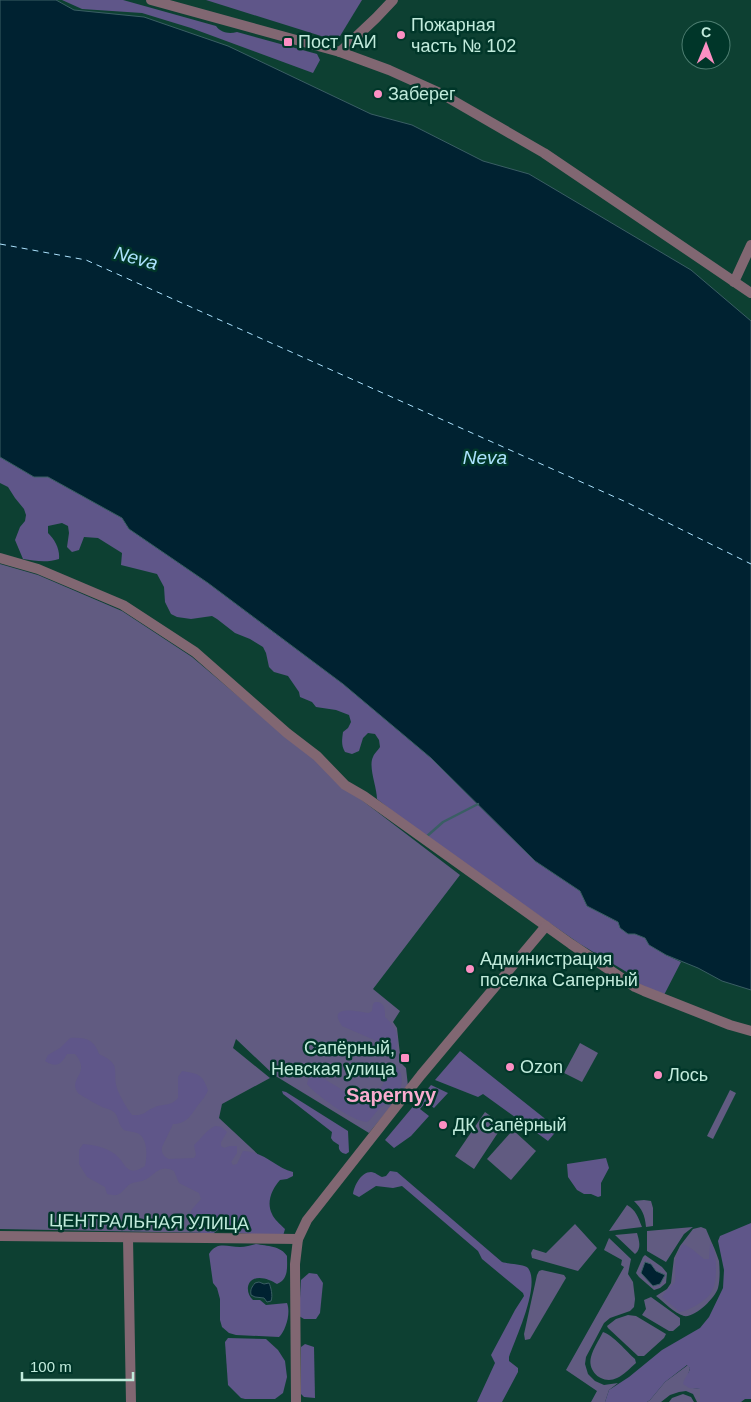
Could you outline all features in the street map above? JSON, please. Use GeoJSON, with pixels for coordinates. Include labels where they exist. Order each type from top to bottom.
{"type":"FeatureCollection","features":[{"type":"Feature","properties":{"kind":"street"},"geometry":{"type":"LineString","coordinates":[[151,0],[340,52],[389,70],[440,93],[544,153],[751,293]]}},
{"type":"Feature","properties":{"kind":"street"},"geometry":{"type":"LineString","coordinates":[[340,52],[394,0]]}},
{"type":"Feature","properties":{"kind":"street"},"geometry":{"type":"LineString","coordinates":[[734,282],[751,245]]}},
{"type":"Feature","properties":{"kind":"street"},"geometry":{"type":"LineString","coordinates":[[0,558],[38,569],[123,606],[195,652],[317,756],[346,785],[636,987],[681,1007],[730,1025],[751,1030]]}},
{"type":"Feature","properties":{"kind":"street"},"geometry":{"type":"LineString","coordinates":[[296,1402],[295,1264],[298,1239],[311,1216],[414,1084],[546,926]]}},
{"type":"Feature","properties":{"kind":"street","name":"ЦЕНТРАЛЬНАЯ УЛИЦА"},"geometry":{"type":"LineString","coordinates":[[0,1236],[298,1239]]}},
{"type":"Feature","properties":{"kind":"street"},"geometry":{"type":"LineString","coordinates":[[128,1238],[131,1402]]}},
{"type":"Feature","properties":{"kind":"shaded area"},"geometry":{"type":"Polygon","coordinates":[[[62,0],[123,0],[216,26],[225,32],[237,32],[317,54],[320,60],[313,73],[191,28],[142,13],[82,9],[62,0]]]}},
{"type":"Feature","properties":{"kind":"shaded area"},"geometry":{"type":"Polygon","coordinates":[[[206,0],[362,0],[337,41],[206,0]]]}},
{"type":"Feature","properties":{"kind":"shaded area"},"geometry":{"type":"Polygon","coordinates":[[[0,457],[34,477],[48,477],[122,518],[129,529],[208,583],[343,684],[431,758],[535,861],[580,891],[587,906],[645,938],[666,955],[681,962],[664,995],[638,984],[635,977],[580,944],[421,834],[377,799],[372,761],[380,747],[379,740],[375,734],[368,733],[363,738],[359,751],[352,754],[345,752],[342,738],[343,732],[351,722],[349,715],[336,710],[316,707],[312,702],[300,697],[299,692],[288,676],[274,672],[269,667],[263,647],[235,633],[212,616],[191,619],[171,614],[165,602],[164,587],[157,574],[121,565],[122,553],[98,538],[84,537],[79,550],[72,552],[67,547],[68,526],[62,523],[48,526],[48,533],[58,548],[59,559],[36,561],[23,559],[15,540],[20,527],[25,521],[26,515],[24,509],[8,487],[0,483],[0,457]]]}},
{"type":"Feature","properties":{"kind":"shaded area"},"geometry":{"type":"Polygon","coordinates":[[[0,564],[38,575],[122,611],[192,657],[363,801],[460,875],[373,989],[400,1011],[393,1022],[397,1028],[401,1063],[406,1068],[408,1086],[369,1133],[274,1075],[236,1039],[233,1048],[270,1078],[222,1104],[219,1118],[265,1161],[208,1233],[0,1229],[0,564]]]}},
{"type":"Feature","properties":{"kind":"shaded area"},"geometry":{"type":"Polygon","coordinates":[[[375,1002],[383,1004],[385,1017],[392,1024],[396,1032],[398,1041],[396,1051],[342,1026],[338,1019],[338,1014],[346,1010],[369,1013],[372,1011],[375,1002]]]}},
{"type":"Feature","properties":{"kind":"shaded area"},"geometry":{"type":"Polygon","coordinates":[[[70,1038],[80,1038],[92,1042],[99,1054],[112,1062],[118,1091],[132,1115],[143,1114],[155,1107],[175,1101],[178,1098],[178,1077],[182,1071],[196,1074],[202,1078],[208,1090],[207,1093],[187,1119],[181,1123],[173,1124],[162,1147],[163,1154],[169,1159],[194,1158],[196,1155],[194,1145],[215,1126],[222,1127],[227,1132],[221,1142],[221,1146],[224,1148],[237,1146],[237,1153],[231,1162],[233,1165],[237,1164],[243,1151],[258,1154],[293,1172],[293,1176],[280,1180],[272,1192],[270,1200],[270,1209],[273,1216],[285,1229],[283,1236],[234,1233],[225,1224],[211,1235],[205,1235],[198,1231],[191,1220],[191,1212],[201,1199],[199,1193],[179,1183],[174,1171],[169,1169],[160,1170],[142,1181],[134,1182],[115,1195],[107,1194],[105,1187],[87,1177],[79,1164],[79,1150],[83,1144],[107,1149],[132,1171],[145,1166],[146,1149],[142,1137],[137,1133],[124,1130],[114,1112],[78,1093],[75,1083],[81,1071],[81,1066],[75,1054],[67,1054],[63,1061],[55,1065],[45,1061],[48,1055],[60,1048],[70,1038]]]}},
{"type":"Feature","properties":{"kind":"shaded area"},"geometry":{"type":"Polygon","coordinates":[[[580,1043],[598,1053],[582,1082],[564,1073],[580,1043]]]}},
{"type":"Feature","properties":{"kind":"shaded area"},"geometry":{"type":"Polygon","coordinates":[[[460,1051],[558,1129],[548,1141],[483,1094],[478,1097],[435,1080],[460,1051]]]}},
{"type":"Feature","properties":{"kind":"shaded area"},"geometry":{"type":"Polygon","coordinates":[[[394,1066],[400,1071],[401,1087],[392,1100],[380,1108],[367,1122],[361,1121],[335,1107],[318,1095],[307,1084],[309,1078],[314,1075],[333,1084],[359,1101],[366,1102],[378,1092],[388,1071],[394,1066]]]}},
{"type":"Feature","properties":{"kind":"shaded area"},"geometry":{"type":"Polygon","coordinates":[[[431,1085],[448,1093],[434,1108],[426,1102],[420,1109],[429,1116],[411,1136],[394,1148],[385,1140],[431,1085]]]}},
{"type":"Feature","properties":{"kind":"shaded area"},"geometry":{"type":"Polygon","coordinates":[[[730,1090],[736,1093],[713,1139],[707,1136],[730,1090]]]}},
{"type":"Feature","properties":{"kind":"shaded area"},"geometry":{"type":"Polygon","coordinates":[[[282,1091],[348,1131],[349,1152],[346,1154],[341,1152],[339,1145],[331,1138],[332,1132],[283,1094],[282,1091]]]}},
{"type":"Feature","properties":{"kind":"shaded area"},"geometry":{"type":"Polygon","coordinates":[[[485,1112],[503,1125],[474,1169],[455,1156],[485,1112]]]}},
{"type":"Feature","properties":{"kind":"shaded area"},"geometry":{"type":"Polygon","coordinates":[[[513,1130],[536,1151],[511,1180],[487,1159],[513,1130]]]}},
{"type":"Feature","properties":{"kind":"shaded area"},"geometry":{"type":"Polygon","coordinates":[[[606,1158],[609,1168],[601,1183],[601,1196],[584,1194],[577,1190],[568,1177],[567,1164],[606,1158]]]}},
{"type":"Feature","properties":{"kind":"shaded area"},"geometry":{"type":"Polygon","coordinates":[[[390,1171],[397,1172],[502,1262],[528,1268],[531,1276],[529,1299],[509,1357],[509,1361],[518,1368],[518,1372],[502,1402],[477,1402],[495,1363],[491,1355],[524,1296],[523,1293],[482,1259],[478,1251],[402,1186],[393,1188],[376,1186],[359,1197],[353,1194],[356,1184],[364,1174],[372,1172],[382,1177],[386,1176],[390,1171]]]}},
{"type":"Feature","properties":{"kind":"shaded area"},"geometry":{"type":"Polygon","coordinates":[[[634,1201],[651,1201],[653,1226],[646,1227],[643,1213],[634,1201]]]}},
{"type":"Feature","properties":{"kind":"shaded area"},"geometry":{"type":"Polygon","coordinates":[[[627,1205],[635,1212],[642,1227],[609,1231],[627,1205]]]}},
{"type":"Feature","properties":{"kind":"shaded area"},"geometry":{"type":"Polygon","coordinates":[[[751,1223],[751,1399],[745,1399],[741,1402],[700,1402],[700,1389],[689,1388],[683,1384],[690,1368],[687,1365],[665,1382],[647,1402],[605,1402],[609,1390],[629,1377],[662,1350],[700,1328],[709,1317],[723,1288],[724,1270],[718,1241],[720,1236],[751,1223]]]}},
{"type":"Feature","properties":{"kind":"shaded area"},"geometry":{"type":"Polygon","coordinates":[[[575,1224],[597,1248],[578,1271],[532,1258],[531,1253],[533,1249],[546,1253],[575,1224]]]}},
{"type":"Feature","properties":{"kind":"shaded area"},"geometry":{"type":"Polygon","coordinates":[[[693,1227],[684,1234],[666,1262],[647,1251],[647,1231],[693,1227]]]}},
{"type":"Feature","properties":{"kind":"shaded area"},"geometry":{"type":"Polygon","coordinates":[[[701,1227],[706,1229],[719,1261],[719,1285],[713,1297],[699,1311],[684,1316],[673,1310],[656,1296],[667,1289],[671,1283],[674,1258],[680,1246],[693,1229],[701,1227]]]}},
{"type":"Feature","properties":{"kind":"shaded area"},"geometry":{"type":"Polygon","coordinates":[[[637,1233],[639,1247],[635,1254],[615,1235],[637,1233]]]}},
{"type":"Feature","properties":{"kind":"shaded area"},"geometry":{"type":"Polygon","coordinates":[[[609,1238],[631,1259],[628,1274],[633,1282],[635,1299],[634,1307],[630,1311],[610,1318],[604,1323],[586,1357],[585,1364],[588,1374],[595,1381],[604,1385],[618,1383],[609,1390],[605,1402],[591,1402],[597,1391],[566,1370],[624,1267],[621,1265],[622,1260],[604,1250],[609,1238]]]}},
{"type":"Feature","properties":{"kind":"shaded area"},"geometry":{"type":"Polygon","coordinates":[[[256,1244],[277,1248],[287,1256],[287,1268],[284,1279],[281,1282],[277,1284],[266,1279],[257,1278],[251,1281],[248,1286],[248,1292],[253,1300],[260,1300],[266,1305],[287,1303],[287,1321],[279,1337],[229,1333],[222,1327],[220,1320],[220,1299],[217,1288],[213,1283],[209,1254],[215,1247],[219,1246],[242,1247],[256,1244]]]}},
{"type":"Feature","properties":{"kind":"shaded area"},"geometry":{"type":"Polygon","coordinates":[[[683,1244],[704,1259],[709,1259],[710,1244],[712,1244],[716,1258],[716,1274],[710,1295],[695,1306],[680,1312],[662,1297],[675,1282],[676,1259],[683,1244]]]}},
{"type":"Feature","properties":{"kind":"shaded area"},"geometry":{"type":"Polygon","coordinates":[[[645,1255],[667,1273],[666,1283],[660,1288],[654,1290],[636,1273],[645,1255]]]}},
{"type":"Feature","properties":{"kind":"shaded area"},"geometry":{"type":"Polygon","coordinates":[[[542,1270],[564,1275],[566,1278],[530,1339],[525,1340],[524,1334],[537,1275],[542,1270]]]}},
{"type":"Feature","properties":{"kind":"shaded area"},"geometry":{"type":"Polygon","coordinates":[[[309,1273],[317,1274],[323,1283],[320,1313],[316,1319],[304,1319],[299,1316],[301,1280],[309,1273]]]}},
{"type":"Feature","properties":{"kind":"shaded area"},"geometry":{"type":"Polygon","coordinates":[[[651,1297],[680,1318],[680,1325],[673,1331],[669,1331],[642,1315],[646,1309],[644,1300],[651,1297]]]}},
{"type":"Feature","properties":{"kind":"shaded area"},"geometry":{"type":"Polygon","coordinates":[[[628,1315],[636,1316],[666,1334],[644,1356],[638,1356],[607,1326],[616,1319],[628,1315]]]}},
{"type":"Feature","properties":{"kind":"shaded area"},"geometry":{"type":"Polygon","coordinates":[[[603,1332],[620,1344],[635,1359],[636,1363],[622,1375],[612,1380],[606,1380],[597,1376],[591,1368],[590,1362],[593,1351],[603,1332]]]}},
{"type":"Feature","properties":{"kind":"shaded area"},"geometry":{"type":"Polygon","coordinates":[[[228,1338],[266,1339],[278,1350],[285,1361],[287,1377],[283,1393],[275,1399],[245,1399],[241,1398],[228,1385],[225,1342],[228,1338]]]}},
{"type":"Feature","properties":{"kind":"shaded area"},"geometry":{"type":"Polygon","coordinates":[[[305,1344],[314,1347],[315,1398],[304,1397],[301,1394],[301,1347],[305,1344]]]}},
{"type":"Feature","properties":{"kind":"shaded area"},"geometry":{"type":"Polygon","coordinates":[[[688,1365],[690,1368],[688,1375],[693,1388],[700,1389],[700,1402],[697,1402],[693,1394],[686,1391],[670,1395],[661,1402],[647,1402],[665,1382],[688,1365]]]}},
{"type":"Feature","properties":{"kind":"shaded area"},"geometry":{"type":"Polygon","coordinates":[[[683,1394],[691,1397],[694,1402],[669,1402],[672,1398],[683,1394]]]}},
{"type":"Feature","properties":{"kind":"water","name":"Neva"},"geometry":{"type":"Polygon","coordinates":[[[0,0],[56,0],[74,10],[144,17],[228,46],[371,114],[412,125],[483,161],[529,174],[691,270],[751,321],[751,990],[722,981],[698,968],[666,955],[649,945],[645,938],[635,934],[628,934],[620,928],[618,922],[587,906],[580,891],[535,861],[431,758],[343,684],[208,583],[129,529],[122,518],[48,477],[34,477],[0,457],[0,0]]]}},
{"type":"Feature","properties":{"kind":"water"},"geometry":{"type":"Polygon","coordinates":[[[645,1262],[651,1264],[656,1271],[665,1275],[660,1284],[653,1286],[641,1273],[645,1262]]]}},
{"type":"Feature","properties":{"kind":"water"},"geometry":{"type":"Polygon","coordinates":[[[255,1283],[269,1283],[272,1292],[271,1301],[267,1302],[264,1298],[251,1295],[252,1287],[255,1283]]]}},
{"type":"Feature","properties":{"kind":"waterway"},"geometry":{"type":"LineString","coordinates":[[426,837],[443,822],[478,804]]}},
{"type":"Feature","properties":{"kind":"ferry route"},"geometry":{"type":"LineString","coordinates":[[0,244],[86,260],[626,502],[751,564]]}},
{"type":"Feature","properties":{"kind":"place","name":"Пожарная часть № 102"},"geometry":{"type":"Point","coordinates":[401,35]}},
{"type":"Feature","properties":{"kind":"place","name":"Пост ГАИ"},"geometry":{"type":"Point","coordinates":[288,42]}},
{"type":"Feature","properties":{"kind":"place","name":"Заберег"},"geometry":{"type":"Point","coordinates":[378,94]}},
{"type":"Feature","properties":{"kind":"place","name":"Администрация поселка Саперный"},"geometry":{"type":"Point","coordinates":[470,969]}},
{"type":"Feature","properties":{"kind":"place","name":"Сапёрный, Невская улица"},"geometry":{"type":"Point","coordinates":[405,1058]}},
{"type":"Feature","properties":{"kind":"place","name":"Ozon"},"geometry":{"type":"Point","coordinates":[510,1067]}},
{"type":"Feature","properties":{"kind":"place","name":"Лось"},"geometry":{"type":"Point","coordinates":[658,1075]}},
{"type":"Feature","properties":{"kind":"place","name":"ДК Сапёрный"},"geometry":{"type":"Point","coordinates":[443,1125]}},
{"type":"Feature","properties":{"kind":"district","name":"Sapernyy"},"geometry":{"type":"Point","coordinates":[391,1095]}}]}
